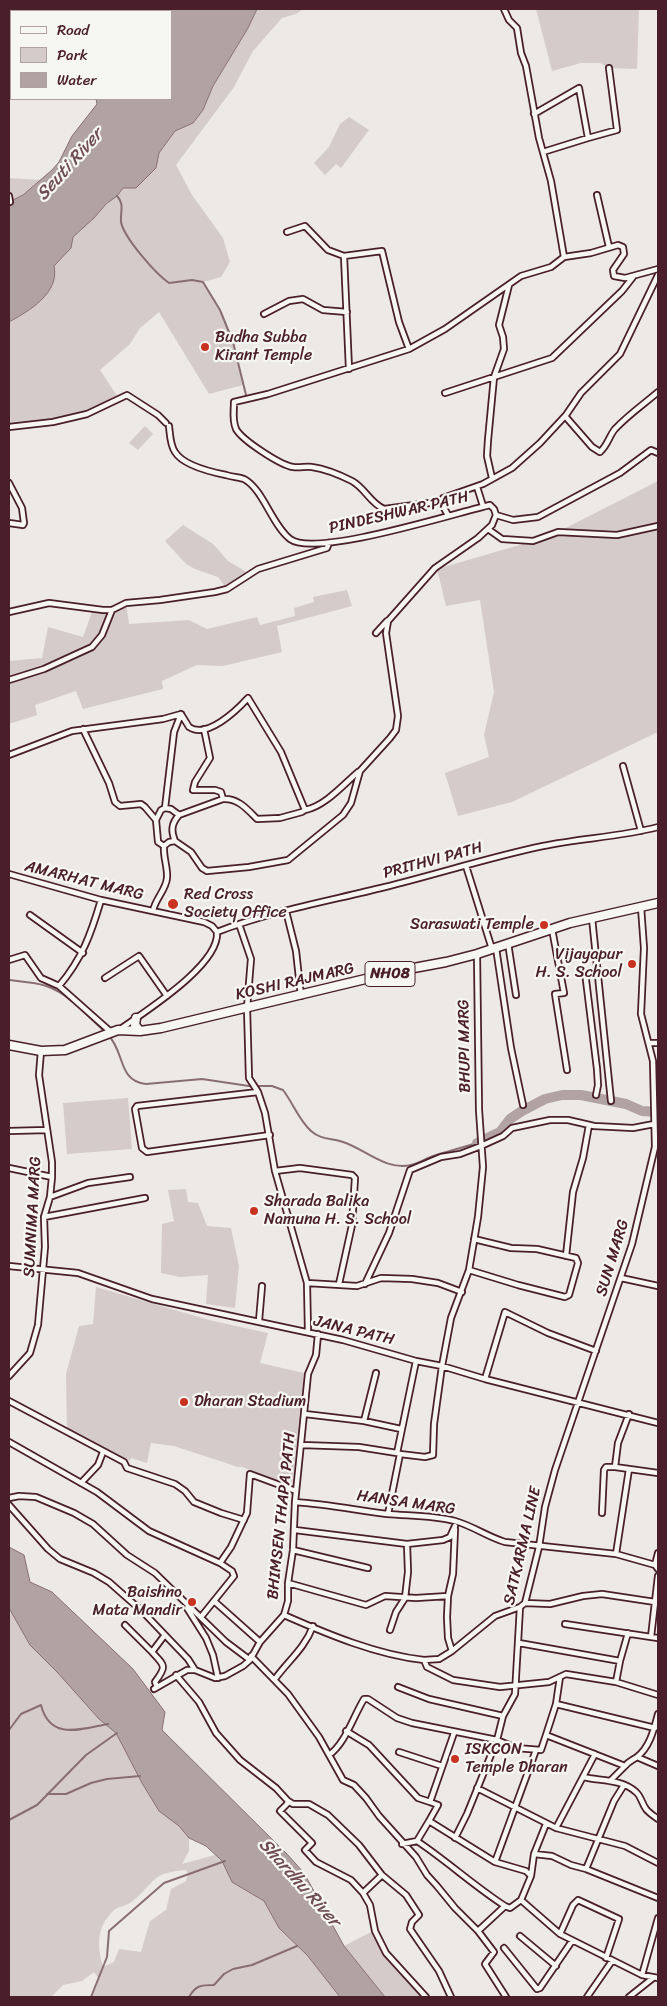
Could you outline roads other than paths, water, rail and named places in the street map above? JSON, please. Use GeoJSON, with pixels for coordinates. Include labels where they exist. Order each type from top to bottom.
{"type":"FeatureCollection","features":[{"type":"Feature","properties":{"kind":"main road","name":"KOSHI RAJMARG"},"geometry":{"type":"LineString","coordinates":[[9,1045],[41,1051],[66,1050],[111,1033],[140,1031],[247,1008],[477,954],[552,929],[658,903]]}},
{"type":"Feature","properties":{"kind":"main road"},"geometry":{"type":"LineString","coordinates":[[136,1018],[135,1025],[140,1031]]}},
{"type":"Feature","properties":{"kind":"street"},"geometry":{"type":"LineString","coordinates":[[504,9],[517,28],[534,114],[551,182],[564,257]]}},
{"type":"Feature","properties":{"kind":"street"},"geometry":{"type":"LineString","coordinates":[[543,152],[617,130],[609,68]]}},
{"type":"Feature","properties":{"kind":"street"},"geometry":{"type":"LineString","coordinates":[[534,114],[579,88],[588,138]]}},
{"type":"Feature","properties":{"kind":"street"},"geometry":{"type":"LineString","coordinates":[[597,195],[609,247]]}},
{"type":"Feature","properties":{"kind":"street"},"geometry":{"type":"LineString","coordinates":[[9,196],[10,202]]}},
{"type":"Feature","properties":{"kind":"street"},"geometry":{"type":"LineString","coordinates":[[287,232],[305,226],[328,250],[344,256],[382,250],[399,322],[409,349]]}},
{"type":"Feature","properties":{"kind":"street"},"geometry":{"type":"LineString","coordinates":[[441,503],[384,508],[371,500],[361,488],[324,469],[311,466],[293,467],[286,465],[250,442],[236,427],[234,402],[268,394],[409,349],[445,329],[521,276],[552,267],[564,257],[591,254],[618,245],[623,247],[624,254],[613,270],[614,276],[619,278],[633,277],[658,269]]}},
{"type":"Feature","properties":{"kind":"street"},"geometry":{"type":"LineString","coordinates":[[344,256],[348,312],[347,345],[350,369]]}},
{"type":"Feature","properties":{"kind":"street"},"geometry":{"type":"LineString","coordinates":[[441,503],[443,498],[477,487],[512,468],[566,416],[581,394],[620,354],[658,275]]}},
{"type":"Feature","properties":{"kind":"street"},"geometry":{"type":"LineString","coordinates":[[444,393],[552,358],[622,291],[633,277]]}},
{"type":"Feature","properties":{"kind":"street"},"geometry":{"type":"LineString","coordinates":[[492,478],[487,456],[488,440],[494,377],[504,349],[504,336],[499,325],[510,284]]}},
{"type":"Feature","properties":{"kind":"street"},"geometry":{"type":"LineString","coordinates":[[264,314],[289,302],[303,299],[323,310],[348,312]]}},
{"type":"Feature","properties":{"kind":"street"},"geometry":{"type":"LineString","coordinates":[[566,416],[592,447],[600,452],[607,446],[614,431],[625,419],[658,392]]}},
{"type":"Feature","properties":{"kind":"street","name":"PINDESHWAR PATH"},"geometry":{"type":"LineString","coordinates":[[9,427],[53,422],[87,414],[127,395],[158,415],[167,425],[176,453],[182,459],[204,469],[244,479],[254,486],[284,534],[299,544],[308,545],[354,540],[483,506]]}},
{"type":"Feature","properties":{"kind":"street"},"geometry":{"type":"LineString","coordinates":[[496,515],[513,520],[538,518],[620,473],[651,450],[658,453]]}},
{"type":"Feature","properties":{"kind":"street"},"geometry":{"type":"LineString","coordinates":[[9,483],[22,508],[24,523],[18,526],[9,523]]}},
{"type":"Feature","properties":{"kind":"street"},"geometry":{"type":"LineString","coordinates":[[376,633],[434,568],[495,522],[496,515],[494,509],[490,505],[483,506],[477,487]]}},
{"type":"Feature","properties":{"kind":"street"},"geometry":{"type":"LineString","coordinates":[[441,503],[448,515]]}},
{"type":"Feature","properties":{"kind":"street"},"geometry":{"type":"LineString","coordinates":[[488,529],[502,539],[533,541],[558,532],[617,535],[658,526]]}},
{"type":"Feature","properties":{"kind":"street"},"geometry":{"type":"LineString","coordinates":[[9,612],[49,604],[112,610],[126,603],[160,600],[227,588],[258,569],[326,548],[329,542]]}},
{"type":"Feature","properties":{"kind":"street"},"geometry":{"type":"LineString","coordinates":[[9,680],[44,669],[92,647],[102,635],[112,610]]}},
{"type":"Feature","properties":{"kind":"street"},"geometry":{"type":"LineString","coordinates":[[360,771],[351,802],[343,815],[288,860],[249,867],[207,871],[202,868],[191,852],[175,841],[172,831],[173,821],[179,816],[223,799],[231,798],[257,819],[280,818],[312,808],[360,771],[396,730],[398,716],[386,633],[388,620]]}},
{"type":"Feature","properties":{"kind":"street"},"geometry":{"type":"LineString","coordinates":[[181,714],[193,730],[204,729],[219,723],[248,698],[281,752],[305,810]]}},
{"type":"Feature","properties":{"kind":"street"},"geometry":{"type":"LineString","coordinates":[[9,755],[72,731],[163,719],[181,714]]}},
{"type":"Feature","properties":{"kind":"street"},"geometry":{"type":"LineString","coordinates":[[165,808],[174,732],[181,714]]}},
{"type":"Feature","properties":{"kind":"street"},"geometry":{"type":"LineString","coordinates":[[83,729],[106,777],[115,802],[120,806],[141,804],[156,820]]}},
{"type":"Feature","properties":{"kind":"street"},"geometry":{"type":"LineString","coordinates":[[204,729],[210,758],[195,782],[193,790],[215,790],[221,792],[223,799]]}},
{"type":"Feature","properties":{"kind":"street"},"geometry":{"type":"LineString","coordinates":[[623,766],[641,831]]}},
{"type":"Feature","properties":{"kind":"street"},"geometry":{"type":"LineString","coordinates":[[164,846],[158,842],[156,820],[161,810],[171,808],[179,816]]}},
{"type":"Feature","properties":{"kind":"street","name":"PRITHVI PATH"},"geometry":{"type":"LineString","coordinates":[[217,932],[239,924],[466,866],[490,858],[545,846],[658,827]]}},
{"type":"Feature","properties":{"kind":"street"},"geometry":{"type":"LineString","coordinates":[[164,846],[169,842],[175,841]]}},
{"type":"Feature","properties":{"kind":"street"},"geometry":{"type":"LineString","coordinates":[[153,911],[167,877],[164,846]]}},
{"type":"Feature","properties":{"kind":"street"},"geometry":{"type":"LineString","coordinates":[[466,866],[494,948],[523,1104]]}},
{"type":"Feature","properties":{"kind":"street","name":"AMARHAT MARG"},"geometry":{"type":"LineString","coordinates":[[9,874],[101,900],[204,922],[212,926],[217,932]]}},
{"type":"Feature","properties":{"kind":"street"},"geometry":{"type":"LineString","coordinates":[[59,986],[83,953],[91,935],[101,900]]}},
{"type":"Feature","properties":{"kind":"street"},"geometry":{"type":"LineString","coordinates":[[641,907],[644,948],[641,1014],[653,1061],[655,1106]]}},
{"type":"Feature","properties":{"kind":"street"},"geometry":{"type":"LineString","coordinates":[[286,912],[296,950],[301,996]]}},
{"type":"Feature","properties":{"kind":"street"},"geometry":{"type":"LineString","coordinates":[[30,915],[83,953]]}},
{"type":"Feature","properties":{"kind":"street"},"geometry":{"type":"LineString","coordinates":[[592,918],[611,1100]]}},
{"type":"Feature","properties":{"kind":"street"},"geometry":{"type":"LineString","coordinates":[[239,924],[251,959],[247,1008],[248,1071],[251,1083],[257,1091],[270,1135],[275,1172],[307,1283],[308,1332]]}},
{"type":"Feature","properties":{"kind":"street"},"geometry":{"type":"LineString","coordinates":[[552,929],[564,993],[555,994],[567,1070]]}},
{"type":"Feature","properties":{"kind":"street"},"geometry":{"type":"LineString","coordinates":[[9,960],[25,955],[41,978],[59,986],[111,1033],[136,1018],[186,981],[208,955],[218,939],[217,932]]}},
{"type":"Feature","properties":{"kind":"street"},"geometry":{"type":"LineString","coordinates":[[508,943],[516,994]]}},
{"type":"Feature","properties":{"kind":"street","name":"BHUPI MARG"},"geometry":{"type":"LineString","coordinates":[[398,1454],[425,1457],[433,1455],[434,1424],[451,1318],[469,1270],[474,1239],[483,1167],[480,1138],[477,954]]}},
{"type":"Feature","properties":{"kind":"street"},"geometry":{"type":"LineString","coordinates":[[104,978],[139,956],[167,996]]}},
{"type":"Feature","properties":{"kind":"street"},"geometry":{"type":"LineString","coordinates":[[596,1096],[598,1085],[597,1069],[585,972],[598,971]]}},
{"type":"Feature","properties":{"kind":"street"},"geometry":{"type":"LineString","coordinates":[[649,1043],[658,1043]]}},
{"type":"Feature","properties":{"kind":"street","name":"SUMNIMA MARG"},"geometry":{"type":"LineString","coordinates":[[9,1376],[30,1353],[38,1325],[45,1247],[44,1217],[50,1197],[52,1177],[52,1162],[39,1075],[41,1051]]}},
{"type":"Feature","properties":{"kind":"street"},"geometry":{"type":"LineString","coordinates":[[257,1091],[138,1106],[135,1109],[142,1148],[147,1152],[270,1135]]}},
{"type":"Feature","properties":{"kind":"street","name":"SUN MARG"},"geometry":{"type":"LineString","coordinates":[[578,1402],[637,1226],[655,1147],[655,1106]]}},
{"type":"Feature","properties":{"kind":"street"},"geometry":{"type":"LineString","coordinates":[[365,1284],[389,1233],[410,1170],[440,1157],[460,1154],[481,1146],[503,1136],[512,1128],[550,1120],[568,1120],[589,1125],[632,1128],[654,1124]]}},
{"type":"Feature","properties":{"kind":"street"},"geometry":{"type":"LineString","coordinates":[[566,1256],[573,1192],[583,1158],[589,1125]]}},
{"type":"Feature","properties":{"kind":"street"},"geometry":{"type":"LineString","coordinates":[[9,1131],[47,1130]]}},
{"type":"Feature","properties":{"kind":"street"},"geometry":{"type":"LineString","coordinates":[[9,1168],[52,1177]]}},
{"type":"Feature","properties":{"kind":"street"},"geometry":{"type":"LineString","coordinates":[[275,1172],[300,1168],[352,1175],[355,1178],[352,1225],[339,1284]]}},
{"type":"Feature","properties":{"kind":"street"},"geometry":{"type":"LineString","coordinates":[[50,1197],[88,1183],[130,1177]]}},
{"type":"Feature","properties":{"kind":"street"},"geometry":{"type":"LineString","coordinates":[[44,1217],[145,1198]]}},
{"type":"Feature","properties":{"kind":"street"},"geometry":{"type":"LineString","coordinates":[[469,1270],[565,1297],[569,1295],[578,1263],[576,1258],[537,1249],[511,1248],[474,1239]]}},
{"type":"Feature","properties":{"kind":"street","name":"JANA PATH"},"geometry":{"type":"LineString","coordinates":[[9,1266],[78,1273],[169,1304],[318,1334],[658,1423]]}},
{"type":"Feature","properties":{"kind":"street"},"geometry":{"type":"LineString","coordinates":[[307,1283],[357,1286],[381,1278],[412,1279],[438,1282],[462,1292]]}},
{"type":"Feature","properties":{"kind":"street"},"geometry":{"type":"LineString","coordinates":[[621,1278],[658,1286]]}},
{"type":"Feature","properties":{"kind":"street"},"geometry":{"type":"LineString","coordinates":[[258,1321],[262,1286]]}},
{"type":"Feature","properties":{"kind":"street"},"geometry":{"type":"LineString","coordinates":[[485,1379],[505,1312],[548,1333],[596,1352]]}},
{"type":"Feature","properties":{"kind":"street","name":"BHIMSEN THAPA PATH"},"geometry":{"type":"LineString","coordinates":[[218,1678],[243,1666],[251,1658],[260,1642],[284,1614],[288,1601],[288,1583],[295,1530],[295,1502],[308,1374],[316,1355],[318,1334]]}},
{"type":"Feature","properties":{"kind":"street"},"geometry":{"type":"LineString","coordinates":[[388,1514],[396,1480],[401,1429],[416,1361]]}},
{"type":"Feature","properties":{"kind":"street"},"geometry":{"type":"LineString","coordinates":[[364,1421],[376,1373]]}},
{"type":"Feature","properties":{"kind":"street"},"geometry":{"type":"LineString","coordinates":[[9,1400],[124,1462],[127,1468],[175,1484],[185,1491],[194,1502],[221,1514],[244,1520]]}},
{"type":"Feature","properties":{"kind":"street","name":"SATKARMA LINE"},"geometry":{"type":"LineString","coordinates":[[456,1838],[497,1740],[503,1716],[515,1694],[520,1607],[525,1603],[539,1547],[547,1498],[568,1428],[578,1402]]}},
{"type":"Feature","properties":{"kind":"street"},"geometry":{"type":"LineString","coordinates":[[305,1414],[364,1421],[401,1429]]}},
{"type":"Feature","properties":{"kind":"street"},"geometry":{"type":"LineString","coordinates":[[615,1468],[618,1443],[628,1414]]}},
{"type":"Feature","properties":{"kind":"street"},"geometry":{"type":"LineString","coordinates":[[9,1442],[111,1501],[149,1531],[220,1563],[232,1571],[234,1576],[201,1617]]}},
{"type":"Feature","properties":{"kind":"street"},"geometry":{"type":"LineString","coordinates":[[302,1445],[359,1447],[398,1454]]}},
{"type":"Feature","properties":{"kind":"street"},"geometry":{"type":"LineString","coordinates":[[81,1483],[98,1465],[103,1452]]}},
{"type":"Feature","properties":{"kind":"street"},"geometry":{"type":"LineString","coordinates":[[602,1513],[604,1470],[606,1467],[658,1473]]}},
{"type":"Feature","properties":{"kind":"street"},"geometry":{"type":"LineString","coordinates":[[616,1554],[629,1469]]}},
{"type":"Feature","properties":{"kind":"street"},"geometry":{"type":"LineString","coordinates":[[220,1563],[244,1520],[249,1504],[250,1474],[296,1491]]}},
{"type":"Feature","properties":{"kind":"street"},"geometry":{"type":"LineString","coordinates":[[9,1498],[19,1496],[36,1497],[74,1513],[93,1524],[127,1555],[156,1573],[226,1642],[251,1658],[275,1679],[288,1694],[329,1755],[343,1780],[354,1785],[366,1798],[402,1844],[416,1857],[427,1875],[455,1908],[478,1931],[494,1952],[485,1964],[506,1997]]}},
{"type":"Feature","properties":{"kind":"street","name":"HANSA MARG"},"geometry":{"type":"LineString","coordinates":[[295,1502],[330,1504],[388,1514],[426,1515],[455,1523],[505,1542],[616,1554],[657,1567]]}},
{"type":"Feature","properties":{"kind":"street"},"geometry":{"type":"LineString","coordinates":[[9,1505],[48,1549],[60,1559],[94,1573],[109,1582],[150,1618],[195,1670],[204,1675],[218,1678],[213,1655],[206,1638],[186,1604]]}},
{"type":"Feature","properties":{"kind":"street"},"geometry":{"type":"LineString","coordinates":[[295,1530],[407,1544],[443,1540],[450,1537],[455,1523]]}},
{"type":"Feature","properties":{"kind":"street"},"geometry":{"type":"LineString","coordinates":[[452,1651],[448,1638],[448,1596],[453,1574],[455,1523]]}},
{"type":"Feature","properties":{"kind":"street"},"geometry":{"type":"LineString","coordinates":[[390,1630],[396,1612],[404,1598],[408,1572],[407,1544]]}},
{"type":"Feature","properties":{"kind":"street"},"geometry":{"type":"LineString","coordinates":[[293,1550],[368,1568]]}},
{"type":"Feature","properties":{"kind":"street"},"geometry":{"type":"LineString","coordinates":[[657,1567],[658,1553]]}},
{"type":"Feature","properties":{"kind":"street"},"geometry":{"type":"LineString","coordinates":[[651,1637],[658,1576]]}},
{"type":"Feature","properties":{"kind":"street"},"geometry":{"type":"LineString","coordinates":[[288,1583],[366,1605],[385,1596],[404,1598],[448,1596]]}},
{"type":"Feature","properties":{"kind":"street"},"geometry":{"type":"LineString","coordinates":[[525,1603],[550,1604],[583,1596],[602,1594],[655,1602]]}},
{"type":"Feature","properties":{"kind":"street"},"geometry":{"type":"LineString","coordinates":[[214,1601],[260,1642]]}},
{"type":"Feature","properties":{"kind":"street"},"geometry":{"type":"LineString","coordinates":[[284,1614],[378,1652],[402,1658],[424,1660],[438,1658],[452,1651],[495,1616],[520,1607]]}},
{"type":"Feature","properties":{"kind":"street"},"geometry":{"type":"LineString","coordinates":[[565,1624],[658,1638]]}},
{"type":"Feature","properties":{"kind":"street"},"geometry":{"type":"LineString","coordinates":[[125,1625],[164,1666],[164,1670],[155,1682],[156,1688],[176,1675],[187,1670],[195,1670]]}},
{"type":"Feature","properties":{"kind":"street"},"geometry":{"type":"LineString","coordinates":[[275,1679],[306,1644],[313,1626]]}},
{"type":"Feature","properties":{"kind":"street"},"geometry":{"type":"LineString","coordinates":[[616,1682],[628,1633]]}},
{"type":"Feature","properties":{"kind":"street"},"geometry":{"type":"LineString","coordinates":[[152,1652],[164,1636]]}},
{"type":"Feature","properties":{"kind":"street"},"geometry":{"type":"LineString","coordinates":[[519,1642],[620,1662]]}},
{"type":"Feature","properties":{"kind":"street"},"geometry":{"type":"LineString","coordinates":[[424,1660],[427,1668],[453,1680],[500,1687],[516,1687],[549,1682],[566,1674],[616,1682],[658,1695]]}},
{"type":"Feature","properties":{"kind":"street"},"geometry":{"type":"LineString","coordinates":[[176,1675],[199,1702],[216,1733],[228,1748],[276,1788],[288,1801],[293,1804],[309,1804],[328,1815],[359,1845],[382,1875],[406,1895],[419,1915],[412,1922],[410,1929],[440,1971],[451,1997]]}},
{"type":"Feature","properties":{"kind":"street"},"geometry":{"type":"LineString","coordinates":[[329,1755],[343,1742],[346,1731],[364,1700],[368,1699],[397,1718],[454,1733],[497,1740],[516,1748],[541,1750],[556,1704],[560,1677]]}},
{"type":"Feature","properties":{"kind":"street"},"geometry":{"type":"LineString","coordinates":[[398,1687],[429,1699],[503,1716]]}},
{"type":"Feature","properties":{"kind":"street"},"geometry":{"type":"LineString","coordinates":[[556,1704],[654,1728]]}},
{"type":"Feature","properties":{"kind":"street"},"geometry":{"type":"LineString","coordinates":[[610,1781],[630,1760],[637,1757],[647,1746],[658,1716]]}},
{"type":"Feature","properties":{"kind":"street"},"geometry":{"type":"LineString","coordinates":[[346,1731],[369,1745],[418,1798],[438,1805],[417,1841]]}},
{"type":"Feature","properties":{"kind":"street"},"geometry":{"type":"LineString","coordinates":[[430,1802],[454,1733]]}},
{"type":"Feature","properties":{"kind":"street"},"geometry":{"type":"LineString","coordinates":[[546,1735],[625,1766]]}},
{"type":"Feature","properties":{"kind":"street"},"geometry":{"type":"LineString","coordinates":[[495,1862],[536,1750]]}},
{"type":"Feature","properties":{"kind":"street"},"geometry":{"type":"LineString","coordinates":[[399,1752],[442,1766]]}},
{"type":"Feature","properties":{"kind":"street"},"geometry":{"type":"LineString","coordinates":[[556,1828],[596,1754]]}},
{"type":"Feature","properties":{"kind":"street"},"geometry":{"type":"LineString","coordinates":[[637,1757],[658,1766]]}},
{"type":"Feature","properties":{"kind":"street"},"geometry":{"type":"LineString","coordinates":[[583,1777],[610,1781],[624,1785],[637,1792],[645,1808],[658,1819]]}},
{"type":"Feature","properties":{"kind":"street"},"geometry":{"type":"LineString","coordinates":[[586,1868],[614,1801],[624,1785]]}},
{"type":"Feature","properties":{"kind":"street"},"geometry":{"type":"LineString","coordinates":[[477,1788],[546,1824],[625,1846],[658,1863]]}},
{"type":"Feature","properties":{"kind":"street"},"geometry":{"type":"LineString","coordinates":[[288,1801],[280,1811],[312,1843],[305,1850],[316,1862],[351,1880],[362,1893],[370,1904],[375,1931],[386,1953],[426,1997]]}},
{"type":"Feature","properties":{"kind":"street"},"geometry":{"type":"LineString","coordinates":[[430,1821],[495,1862],[526,1871],[531,1876]]}},
{"type":"Feature","properties":{"kind":"street"},"geometry":{"type":"LineString","coordinates":[[402,1844],[417,1841],[435,1852],[465,1878],[504,1906],[510,1908],[521,1900],[531,1876],[534,1854],[546,1824]]}},
{"type":"Feature","properties":{"kind":"street"},"geometry":{"type":"LineString","coordinates":[[534,1854],[552,1856],[571,1865],[586,1868],[658,1898]]}},
{"type":"Feature","properties":{"kind":"street"},"geometry":{"type":"LineString","coordinates":[[362,1893],[382,1875]]}},
{"type":"Feature","properties":{"kind":"street"},"geometry":{"type":"LineString","coordinates":[[521,1900],[560,1934],[572,1941],[642,1975],[656,1978]]}},
{"type":"Feature","properties":{"kind":"street"},"geometry":{"type":"LineString","coordinates":[[560,1934],[573,1905],[578,1900],[620,1919],[606,1958]]}},
{"type":"Feature","properties":{"kind":"street"},"geometry":{"type":"LineString","coordinates":[[478,1931],[504,1906]]}},
{"type":"Feature","properties":{"kind":"street"},"geometry":{"type":"LineString","coordinates":[[642,1975],[658,1918]]}},
{"type":"Feature","properties":{"kind":"street"},"geometry":{"type":"LineString","coordinates":[[520,1936],[556,1966]]}},
{"type":"Feature","properties":{"kind":"street"},"geometry":{"type":"LineString","coordinates":[[504,1948],[537,1989],[540,1988],[572,1941]]}},
{"type":"Feature","properties":{"kind":"street"},"geometry":{"type":"LineString","coordinates":[[587,1997],[612,1961]]}},
{"type":"Feature","properties":{"kind":"street"},"geometry":{"type":"LineString","coordinates":[[629,1997],[656,1978]]}},
{"type":"Feature","properties":{"kind":"water","name":"Seuti River"},"geometry":{"type":"Polygon","coordinates":[[[257,9],[248,28],[213,86],[203,110],[193,123],[175,131],[159,153],[156,168],[136,188],[123,188],[117,196],[106,204],[73,237],[71,248],[54,266],[55,276],[48,293],[34,307],[9,322],[9,202],[23,195],[59,162],[72,136],[97,104],[96,100],[172,100],[172,10],[124,10],[257,9]]]}},
{"type":"Feature","properties":{"kind":"water","name":"Shardhu River"},"geometry":{"type":"Polygon","coordinates":[[[9,1547],[24,1555],[30,1582],[52,1592],[133,1669],[165,1712],[162,1730],[304,1873],[344,1946],[385,1997],[340,1997],[307,1955],[279,1928],[264,1901],[232,1882],[222,1861],[206,1846],[189,1838],[179,1826],[159,1811],[116,1733],[99,1719],[30,1645],[9,1608],[9,1547]]]}},
{"type":"Feature","properties":{"kind":"waterway"},"geometry":{"type":"LineString","coordinates":[[117,196],[122,205],[121,222],[123,229],[134,246],[156,272],[169,283],[192,280],[203,282],[220,310],[233,342],[246,395]]}},
{"type":"Feature","properties":{"kind":"waterway"},"geometry":{"type":"LineString","coordinates":[[9,980],[50,987],[73,1002]]}},
{"type":"Feature","properties":{"kind":"waterway"},"geometry":{"type":"LineString","coordinates":[[79,1007],[106,1033]]}},
{"type":"Feature","properties":{"kind":"waterway"},"geometry":{"type":"LineString","coordinates":[[109,1036],[118,1050],[126,1072],[137,1082],[146,1084],[202,1079],[249,1086],[272,1086],[283,1090],[303,1122],[315,1134],[351,1145],[393,1165],[411,1165],[433,1156],[477,1143]]}},
{"type":"Feature","properties":{"kind":"waterway"},"geometry":{"type":"LineString","coordinates":[[477,1143],[500,1132],[510,1119],[522,1111],[545,1099],[562,1095],[581,1095],[626,1104],[642,1111],[658,1112]]}},
{"type":"Feature","properties":{"kind":"waterway"},"geometry":{"type":"LineString","coordinates":[[9,1730],[21,1714],[41,1705],[45,1716],[51,1724],[59,1728],[77,1730],[108,1724]]}},
{"type":"Feature","properties":{"kind":"waterway"},"geometry":{"type":"LineString","coordinates":[[9,1820],[37,1805],[86,1755],[117,1733]]}},
{"type":"Feature","properties":{"kind":"waterway"},"geometry":{"type":"LineString","coordinates":[[47,1794],[66,1794],[91,1783],[107,1779],[140,1776]]}},
{"type":"Feature","properties":{"kind":"waterway"},"geometry":{"type":"LineString","coordinates":[[91,1997],[107,1957],[109,1931],[164,1883],[225,1861]]}},
{"type":"Feature","properties":{"kind":"waterway"},"geometry":{"type":"LineString","coordinates":[[189,1997],[197,1988],[214,1985],[224,1974],[233,1969],[252,1965],[297,1946]]}},
{"type":"Feature","properties":{"kind":"place","name":"Budha Subba Kirant Temple"},"geometry":{"type":"Point","coordinates":[205,347]}},
{"type":"Feature","properties":{"kind":"place","name":"Red Cross Society Office"},"geometry":{"type":"Point","coordinates":[173,904]}},
{"type":"Feature","properties":{"kind":"place","name":"Saraswati Temple"},"geometry":{"type":"Point","coordinates":[544,925]}},
{"type":"Feature","properties":{"kind":"place","name":"Vijayapur H. S. School"},"geometry":{"type":"Point","coordinates":[632,964]}},
{"type":"Feature","properties":{"kind":"place","name":"Sharada Balika Namuna H. S. School"},"geometry":{"type":"Point","coordinates":[254,1211]}},
{"type":"Feature","properties":{"kind":"place","name":"Dharan Stadium"},"geometry":{"type":"Point","coordinates":[184,1402]}},
{"type":"Feature","properties":{"kind":"place","name":"Baishno Mata Mandir"},"geometry":{"type":"Point","coordinates":[192,1602]}},
{"type":"Feature","properties":{"kind":"place","name":"ISKCON Temple Dharan"},"geometry":{"type":"Point","coordinates":[455,1759]}}]}
